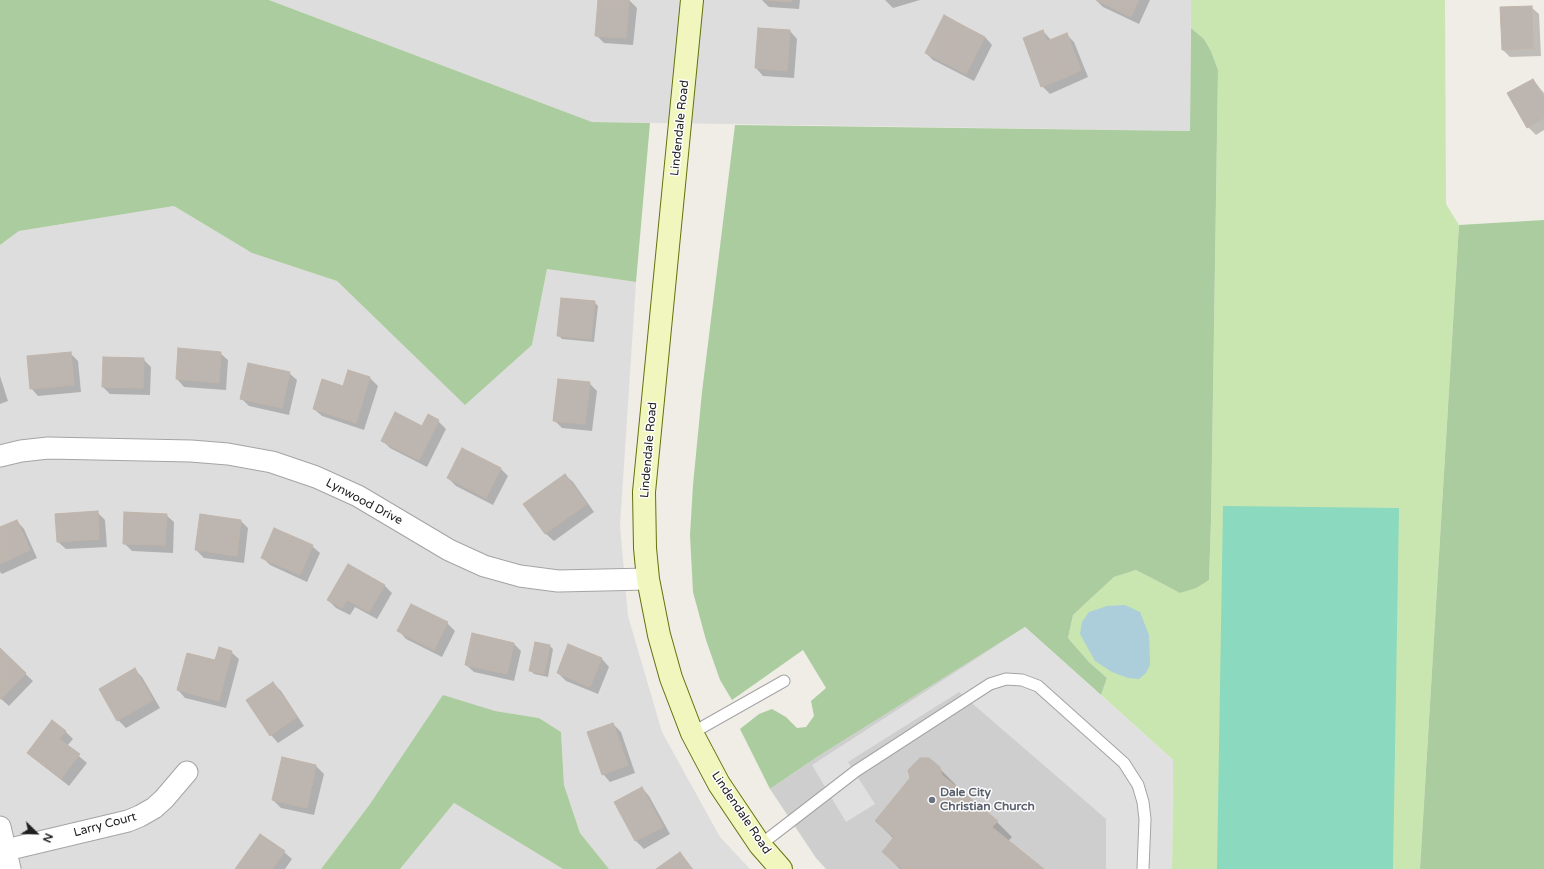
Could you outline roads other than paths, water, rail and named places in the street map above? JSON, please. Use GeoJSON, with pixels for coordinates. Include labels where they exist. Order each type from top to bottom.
{"type":"FeatureCollection","features":[{"type":"Feature","properties":{"kind":"street","name":"Lindendale Road"},"geometry":{"type":"LineString","coordinates":[[692,0],[644,492],[645,548],[648,579],[659,636],[671,678],[692,733],[719,784],[760,845],[781,869]]}},
{"type":"Feature","properties":{"kind":"street","name":"Lynwood Drive"},"geometry":{"type":"LineString","coordinates":[[0,456],[21,450],[48,448],[191,451],[228,454],[272,462],[316,477],[358,496],[449,550],[484,566],[520,576],[558,581],[648,579]]}},
{"type":"Feature","properties":{"kind":"street","name":"Larry Court"},"geometry":{"type":"LineString","coordinates":[[8,860],[140,816],[154,808],[164,799],[187,772]]}},
{"type":"Feature","properties":{"kind":"street"},"geometry":{"type":"LineString","coordinates":[[0,827],[8,860]]}},
{"type":"Feature","properties":{"kind":"lane"},"geometry":{"type":"LineString","coordinates":[[760,845],[856,771],[990,684],[1006,679],[1022,680],[1038,686],[1124,763],[1138,785],[1143,802],[1145,819],[1142,869]]}},
{"type":"Feature","properties":{"kind":"lane"},"geometry":{"type":"LineString","coordinates":[[692,733],[784,681]]}},
{"type":"Feature","properties":{"kind":"water"},"geometry":{"type":"Polygon","coordinates":[[[1125,605],[1140,612],[1149,635],[1150,665],[1146,673],[1139,679],[1128,678],[1112,672],[1095,661],[1080,634],[1082,622],[1089,612],[1107,606],[1125,605]]]}},
{"type":"Feature","properties":{"kind":"place","name":"Dale City Christian Church"},"geometry":{"type":"Point","coordinates":[932,800]}}]}
